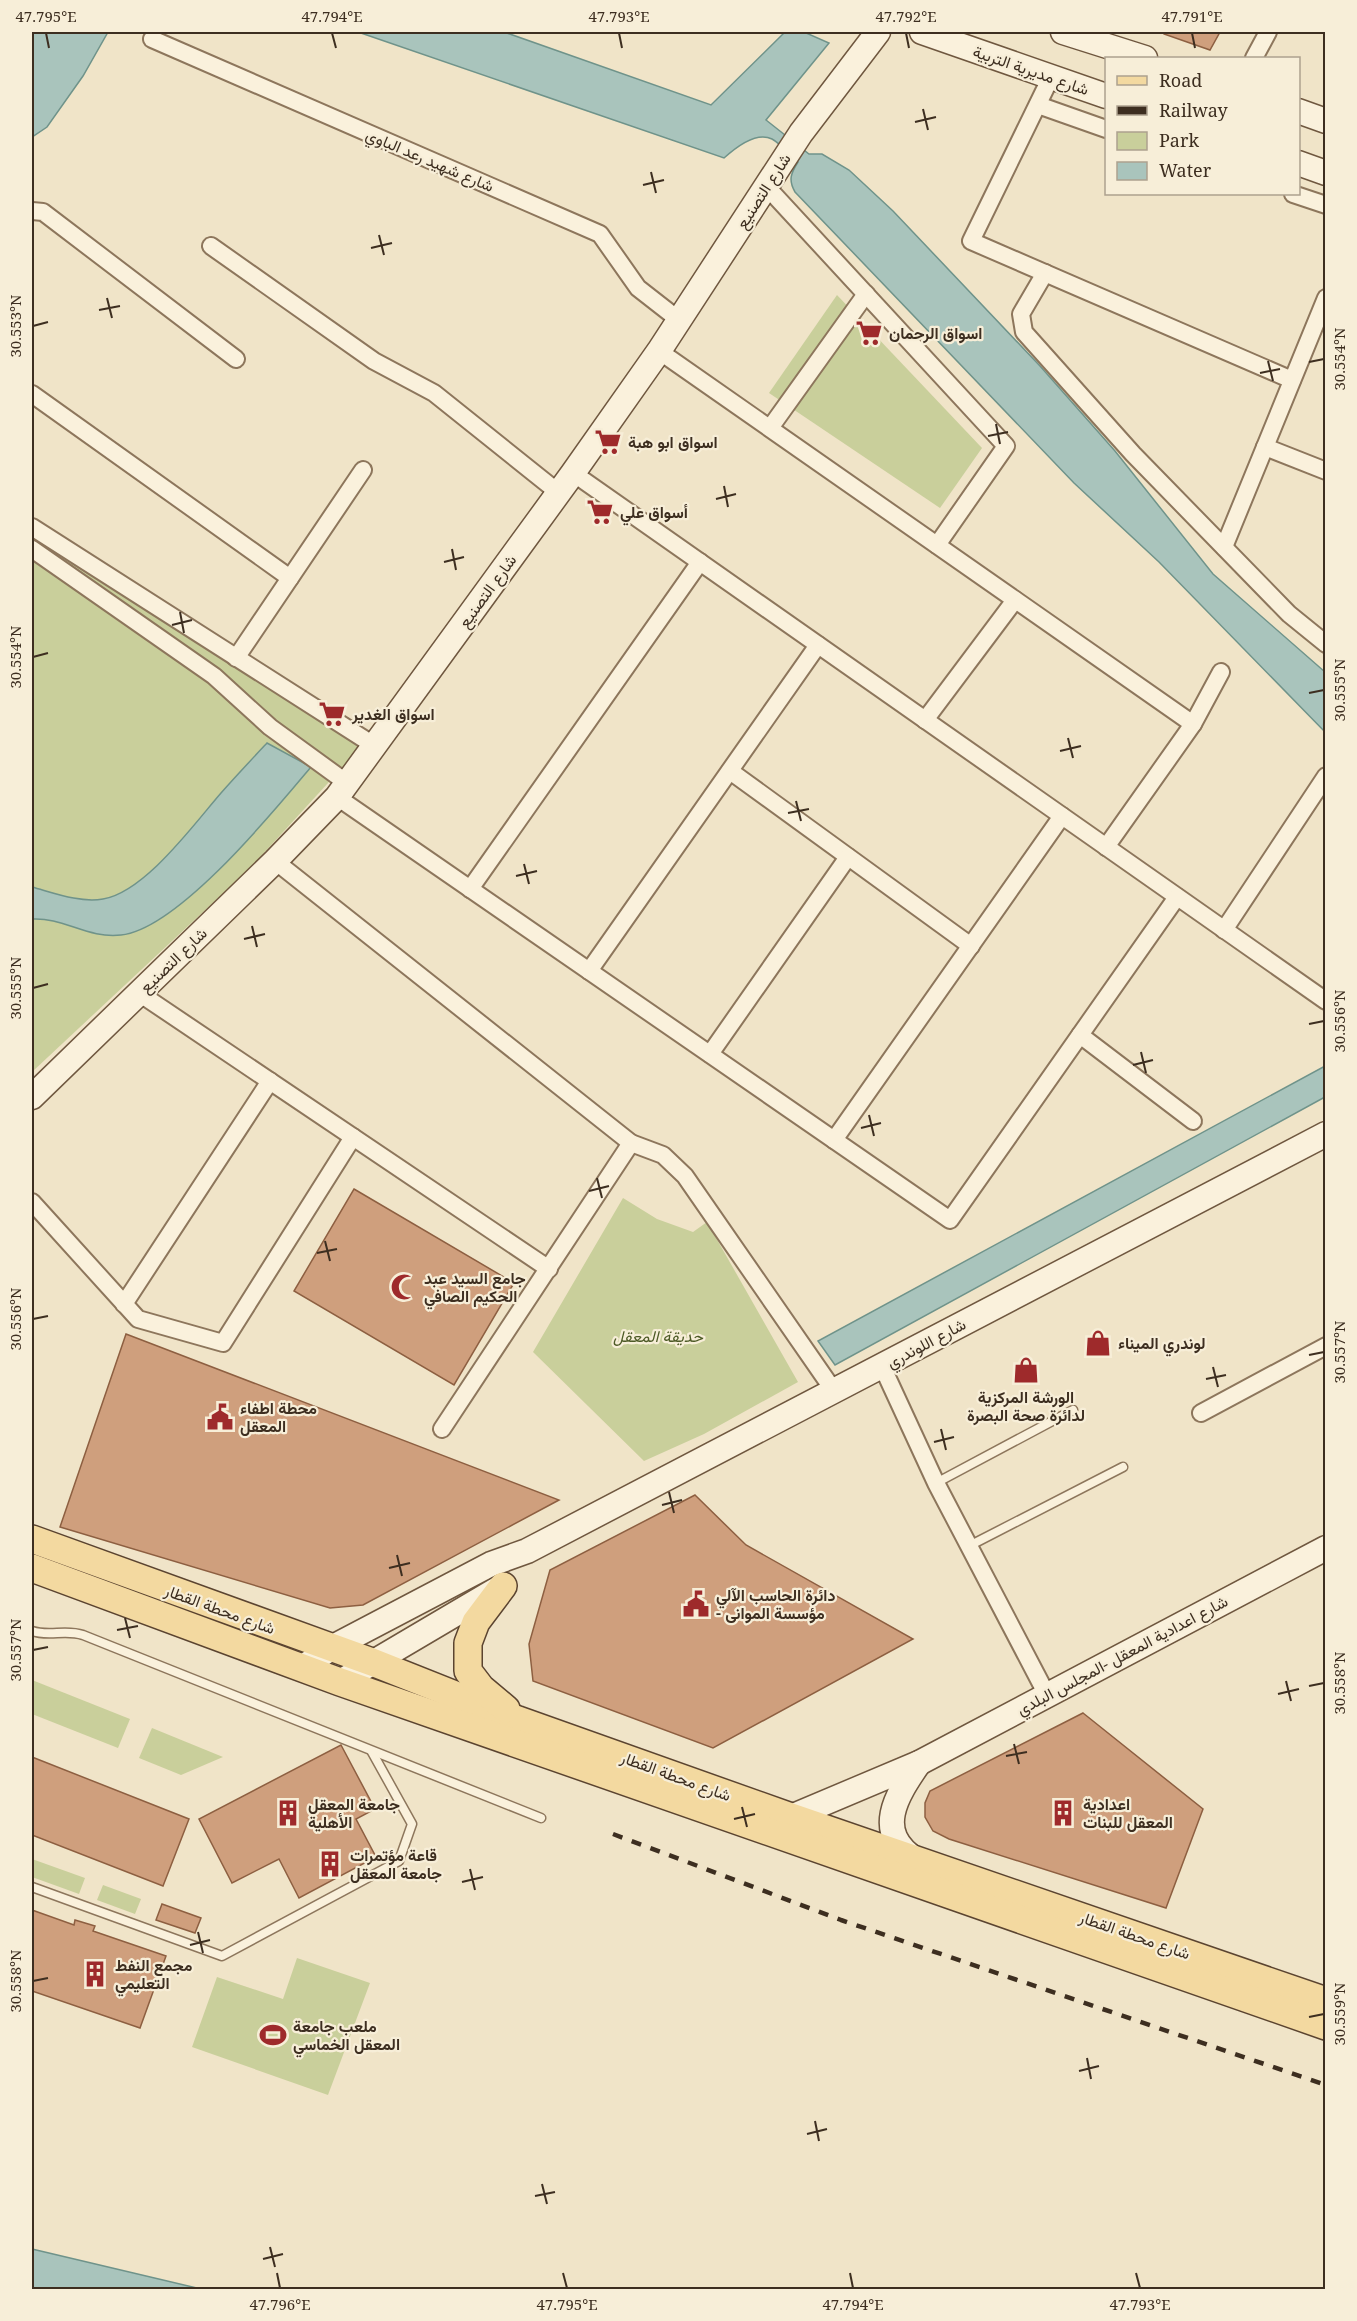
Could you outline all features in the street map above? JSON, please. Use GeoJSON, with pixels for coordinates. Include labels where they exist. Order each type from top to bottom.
{"type":"FeatureCollection","features":[{"type":"Feature","properties":{"kind":"main road","name":"شارع محطة القطار"},"geometry":{"type":"LineString","coordinates":[[32,1539],[134,1578],[372,1662],[518,1720],[791,1817],[1326,2001]]}},
{"type":"Feature","properties":{"kind":"main road","name":"شارع محطة القطار"},"geometry":{"type":"LineString","coordinates":[[32,1568],[340,1683],[1326,2026]]}},
{"type":"Feature","properties":{"kind":"main road"},"geometry":{"type":"LineString","coordinates":[[122,1603],[134,1578]]}},
{"type":"Feature","properties":{"kind":"main road"},"geometry":{"type":"LineString","coordinates":[[503,1586],[476,1622],[468,1643],[468,1671],[481,1688],[518,1720]]}},
{"type":"Feature","properties":{"kind":"street","name":"شارع التصنيع"},"geometry":{"type":"LineString","coordinates":[[32,1097],[275,861],[342,790],[559,493],[659,351],[801,133],[878,32]]}},
{"type":"Feature","properties":{"kind":"street","name":"شارع مديرية التربية"},"geometry":{"type":"LineString","coordinates":[[922,32],[1105,95]]}},
{"type":"Feature","properties":{"kind":"street"},"geometry":{"type":"LineString","coordinates":[[1063,32],[1141,57]]}},
{"type":"Feature","properties":{"kind":"street"},"geometry":{"type":"LineString","coordinates":[[1255,57],[1268,32]]}},
{"type":"Feature","properties":{"kind":"street","name":"شارع شهيد رعد الباوي"},"geometry":{"type":"LineString","coordinates":[[152,39],[600,234],[638,288],[679,320]]}},
{"type":"Feature","properties":{"kind":"street"},"geometry":{"type":"LineString","coordinates":[[1051,77],[971,241],[1292,380]]}},
{"type":"Feature","properties":{"kind":"street"},"geometry":{"type":"LineString","coordinates":[[1038,105],[1105,128]]}},
{"type":"Feature","properties":{"kind":"street"},"geometry":{"type":"LineString","coordinates":[[1300,111],[1326,121]]}},
{"type":"Feature","properties":{"kind":"street"},"geometry":{"type":"LineString","coordinates":[[1300,163],[1326,173]]}},
{"type":"Feature","properties":{"kind":"street"},"geometry":{"type":"LineString","coordinates":[[766,186],[1006,446],[937,545]]}},
{"type":"Feature","properties":{"kind":"street"},"geometry":{"type":"LineString","coordinates":[[1296,195],[1326,205]]}},
{"type":"Feature","properties":{"kind":"street"},"geometry":{"type":"LineString","coordinates":[[32,212],[43,212],[236,359]]}},
{"type":"Feature","properties":{"kind":"street"},"geometry":{"type":"LineString","coordinates":[[211,246],[374,361],[434,393],[559,493]]}},
{"type":"Feature","properties":{"kind":"street"},"geometry":{"type":"LineString","coordinates":[[1045,273],[1021,314],[1024,332],[1132,454],[1289,614],[1326,644]]}},
{"type":"Feature","properties":{"kind":"street"},"geometry":{"type":"LineString","coordinates":[[770,428],[866,294]]}},
{"type":"Feature","properties":{"kind":"street"},"geometry":{"type":"LineString","coordinates":[[1224,547],[1326,298]]}},
{"type":"Feature","properties":{"kind":"street"},"geometry":{"type":"LineString","coordinates":[[659,351],[1193,724]]}},
{"type":"Feature","properties":{"kind":"street"},"geometry":{"type":"LineString","coordinates":[[32,394],[290,578]]}},
{"type":"Feature","properties":{"kind":"street"},"geometry":{"type":"LineString","coordinates":[[1265,447],[1326,471]]}},
{"type":"Feature","properties":{"kind":"street"},"geometry":{"type":"LineString","coordinates":[[236,658],[363,470]]}},
{"type":"Feature","properties":{"kind":"street"},"geometry":{"type":"LineString","coordinates":[[573,473],[1326,1001]]}},
{"type":"Feature","properties":{"kind":"street"},"geometry":{"type":"LineString","coordinates":[[32,527],[375,746]]}},
{"type":"Feature","properties":{"kind":"street"},"geometry":{"type":"LineString","coordinates":[[32,549],[214,676],[342,790],[470,889],[950,1220],[1177,897]]}},
{"type":"Feature","properties":{"kind":"street"},"geometry":{"type":"LineString","coordinates":[[470,889],[700,562]]}},
{"type":"Feature","properties":{"kind":"street"},"geometry":{"type":"LineString","coordinates":[[925,720],[1015,600]]}},
{"type":"Feature","properties":{"kind":"street"},"geometry":{"type":"LineString","coordinates":[[590,971],[818,645]]}},
{"type":"Feature","properties":{"kind":"street"},"geometry":{"type":"LineString","coordinates":[[1106,847],[1193,724],[1221,672]]}},
{"type":"Feature","properties":{"kind":"street"},"geometry":{"type":"LineString","coordinates":[[730,771],[971,946]]}},
{"type":"Feature","properties":{"kind":"street"},"geometry":{"type":"LineString","coordinates":[[1224,930],[1326,776]]}},
{"type":"Feature","properties":{"kind":"street"},"geometry":{"type":"LineString","coordinates":[[834,1140],[1062,816]]}},
{"type":"Feature","properties":{"kind":"street"},"geometry":{"type":"LineString","coordinates":[[710,1054],[848,857]]}},
{"type":"Feature","properties":{"kind":"street"},"geometry":{"type":"LineString","coordinates":[[275,861],[631,1143],[663,1155],[685,1176],[834,1391]]}},
{"type":"Feature","properties":{"kind":"street"},"geometry":{"type":"LineString","coordinates":[[139,993],[549,1269]]}},
{"type":"Feature","properties":{"kind":"street"},"geometry":{"type":"LineString","coordinates":[[1080,1035],[1193,1121]]}},
{"type":"Feature","properties":{"kind":"street"},"geometry":{"type":"LineString","coordinates":[[124,1304],[270,1082]]}},
{"type":"Feature","properties":{"kind":"street","name":"شارع اللوندري"},"geometry":{"type":"LineString","coordinates":[[302,1668],[331,1648],[490,1564],[527,1551],[1326,1134]]}},
{"type":"Feature","properties":{"kind":"street"},"geometry":{"type":"LineString","coordinates":[[32,1202],[138,1319],[223,1343],[353,1137]]}},
{"type":"Feature","properties":{"kind":"street"},"geometry":{"type":"LineString","coordinates":[[442,1429],[631,1143]]}},
{"type":"Feature","properties":{"kind":"street"},"geometry":{"type":"LineString","coordinates":[[1201,1413],[1326,1346]]}},
{"type":"Feature","properties":{"kind":"street"},"geometry":{"type":"LineString","coordinates":[[882,1366],[936,1483],[1047,1695]]}},
{"type":"Feature","properties":{"kind":"street","name":"شارع اعدادية المعقل -المجلس البلدي"},"geometry":{"type":"LineString","coordinates":[[791,1817],[919,1763],[1326,1548]]}},
{"type":"Feature","properties":{"kind":"street"},"geometry":{"type":"LineString","coordinates":[[340,1683],[503,1586],[527,1551]]}},
{"type":"Feature","properties":{"kind":"street"},"geometry":{"type":"LineString","coordinates":[[917,1860],[898,1847],[892,1819],[899,1791],[919,1763]]}},
{"type":"Feature","properties":{"kind":"lane"},"geometry":{"type":"LineString","coordinates":[[936,1483],[1073,1410]]}},
{"type":"Feature","properties":{"kind":"lane"},"geometry":{"type":"LineString","coordinates":[[969,1546],[1123,1467]]}},
{"type":"Feature","properties":{"kind":"lane"},"geometry":{"type":"LineString","coordinates":[[32,1631],[46,1635],[71,1632],[82,1635],[542,1818]]}},
{"type":"Feature","properties":{"kind":"lane"},"geometry":{"type":"LineString","coordinates":[[32,1887],[222,1956],[399,1862],[412,1824],[372,1751]]}},
{"type":"Feature","properties":{"kind":"green space"},"geometry":{"type":"Polygon","coordinates":[[[837,295],[982,448],[940,508],[769,393],[837,295]]]}},
{"type":"Feature","properties":{"kind":"green space"},"geometry":{"type":"Polygon","coordinates":[[[32,537],[362,746],[250,868],[32,1072],[32,537]]]}},
{"type":"Feature","properties":{"kind":"green space","name":"حديقة المعقل"},"geometry":{"type":"Polygon","coordinates":[[[623,1198],[657,1219],[693,1232],[707,1222],[798,1382],[704,1434],[644,1461],[533,1352],[623,1198]]]}},
{"type":"Feature","properties":{"kind":"green space"},"geometry":{"type":"Polygon","coordinates":[[[32,1680],[130,1719],[118,1748],[32,1714],[32,1680]]]}},
{"type":"Feature","properties":{"kind":"green space"},"geometry":{"type":"Polygon","coordinates":[[[152,1728],[223,1757],[181,1775],[139,1758],[152,1728]]]}},
{"type":"Feature","properties":{"kind":"green space"},"geometry":{"type":"Polygon","coordinates":[[[32,1859],[85,1878],[79,1894],[32,1877],[32,1859]]]}},
{"type":"Feature","properties":{"kind":"green space"},"geometry":{"type":"Polygon","coordinates":[[[103,1885],[141,1899],[135,1914],[97,1900],[103,1885]]]}},
{"type":"Feature","properties":{"kind":"green space","name":"ملعب جامعة المعقل الخماسي"},"geometry":{"type":"Polygon","coordinates":[[[297,1958],[370,1983],[328,2095],[192,2047],[217,1977],[283,1999],[297,1958]]]}},
{"type":"Feature","properties":{"kind":"water"},"geometry":{"type":"Polygon","coordinates":[[[32,32],[108,32],[83,76],[47,127],[32,137],[32,32]]]}},
{"type":"Feature","properties":{"kind":"water"},"geometry":{"type":"Polygon","coordinates":[[[358,32],[504,32],[711,105],[785,32],[804,32],[829,43],[766,120],[809,154],[822,154],[849,170],[893,211],[1040,366],[1115,451],[1213,574],[1325,672],[1325,732],[1159,562],[1074,483],[795,192],[791,177],[798,162],[775,141],[766,137],[753,139],[740,145],[724,158],[358,32]]]}},
{"type":"Feature","properties":{"kind":"water"},"geometry":{"type":"Polygon","coordinates":[[[267,743],[311,767],[224,865],[170,912],[144,928],[121,935],[98,934],[54,921],[32,919],[32,887],[67,897],[94,900],[119,894],[135,884],[168,855],[267,743]]]}},
{"type":"Feature","properties":{"kind":"water"},"geometry":{"type":"Polygon","coordinates":[[[1325,1066],[1325,1097],[835,1365],[818,1341],[1325,1066]]]}},
{"type":"Feature","properties":{"kind":"water"},"geometry":{"type":"Polygon","coordinates":[[[32,2249],[201,2289],[32,2289],[32,2249]]]}},
{"type":"Feature","properties":{"kind":"building"},"geometry":{"type":"Polygon","coordinates":[[[1164,32],[1220,32],[1210,50],[1164,34],[1164,32]]]}},
{"type":"Feature","properties":{"kind":"building","name":"جامع السيد عبد الحكيم الصافي"},"geometry":{"type":"Polygon","coordinates":[[[354,1189],[514,1283],[454,1385],[294,1291],[354,1189]]]}},
{"type":"Feature","properties":{"kind":"building","name":"محطة اطفاء المعقل"},"geometry":{"type":"Polygon","coordinates":[[[126,1334],[559,1500],[363,1605],[330,1608],[60,1527],[126,1334]]]}},
{"type":"Feature","properties":{"kind":"building","name":"دائرة الحاسب الآلي - مؤسسة الموانى"},"geometry":{"type":"Polygon","coordinates":[[[695,1495],[746,1545],[913,1639],[713,1748],[533,1681],[529,1644],[550,1570],[695,1495]]]}},
{"type":"Feature","properties":{"kind":"building","name":"اعدادية المعقل للبنات"},"geometry":{"type":"Polygon","coordinates":[[[1083,1713],[1203,1809],[1166,1908],[949,1839],[933,1831],[925,1817],[925,1803],[930,1791],[1083,1713]]]}},
{"type":"Feature","properties":{"kind":"building","name":"جامعة المعقل الأهلية"},"geometry":{"type":"Polygon","coordinates":[[[341,1745],[375,1809],[356,1819],[376,1857],[299,1898],[279,1859],[232,1883],[199,1819],[341,1745]]]}},
{"type":"Feature","properties":{"kind":"building"},"geometry":{"type":"Polygon","coordinates":[[[32,1757],[189,1819],[163,1886],[32,1835],[32,1757]]]}},
{"type":"Feature","properties":{"kind":"building"},"geometry":{"type":"Polygon","coordinates":[[[162,1904],[201,1918],[195,1933],[156,1920],[162,1904]]]}},
{"type":"Feature","properties":{"kind":"building","name":"مجمع النفط التعليمي"},"geometry":{"type":"Polygon","coordinates":[[[32,1910],[74,1925],[75,1920],[95,1926],[93,1931],[166,1956],[140,2028],[32,1991],[32,1910]]]}},
{"type":"Feature","properties":{"kind":"railway"},"geometry":{"type":"LineString","coordinates":[[613,1834],[841,1920],[1326,2085]]}},
{"type":"Feature","properties":{"kind":"place","name":"اسواق الرحمان"},"geometry":{"type":"Point","coordinates":[869,333]}},
{"type":"Feature","properties":{"kind":"place","name":"اسواق ابو هبة"},"geometry":{"type":"Point","coordinates":[608,442]}},
{"type":"Feature","properties":{"kind":"place","name":"أسواق علي"},"geometry":{"type":"Point","coordinates":[600,512]}},
{"type":"Feature","properties":{"kind":"place","name":"اسواق الغدير"},"geometry":{"type":"Point","coordinates":[332,714]}},
{"type":"Feature","properties":{"kind":"place","name":"جامع السيد عبد الحكيم الصافي"},"geometry":{"type":"Point","coordinates":[404,1287]}},
{"type":"Feature","properties":{"kind":"place","name":"لوندري الميناء"},"geometry":{"type":"Point","coordinates":[1098,1343]}},
{"type":"Feature","properties":{"kind":"place","name":"الورشة المركزية لدائرة صحة البصرة"},"geometry":{"type":"Point","coordinates":[1026,1370]}},
{"type":"Feature","properties":{"kind":"place","name":"محطة اطفاء المعقل"},"geometry":{"type":"Point","coordinates":[220,1417]}},
{"type":"Feature","properties":{"kind":"place","name":"دائرة الحاسب الآلي - مؤسسة الموانى"},"geometry":{"type":"Point","coordinates":[696,1604]}},
{"type":"Feature","properties":{"kind":"place","name":"جامعة المعقل الأهلية"},"geometry":{"type":"Point","coordinates":[288,1813]}},
{"type":"Feature","properties":{"kind":"place","name":"اعدادية المعقل للبنات"},"geometry":{"type":"Point","coordinates":[1063,1813]}},
{"type":"Feature","properties":{"kind":"place","name":"قاعة مؤتمرات جامعة المعقل"},"geometry":{"type":"Point","coordinates":[330,1864]}},
{"type":"Feature","properties":{"kind":"place","name":"مجمع النفط التعليمي"},"geometry":{"type":"Point","coordinates":[95,1974]}},
{"type":"Feature","properties":{"kind":"place","name":"ملعب جامعة المعقل الخماسي"},"geometry":{"type":"Point","coordinates":[273,2035]}}]}
